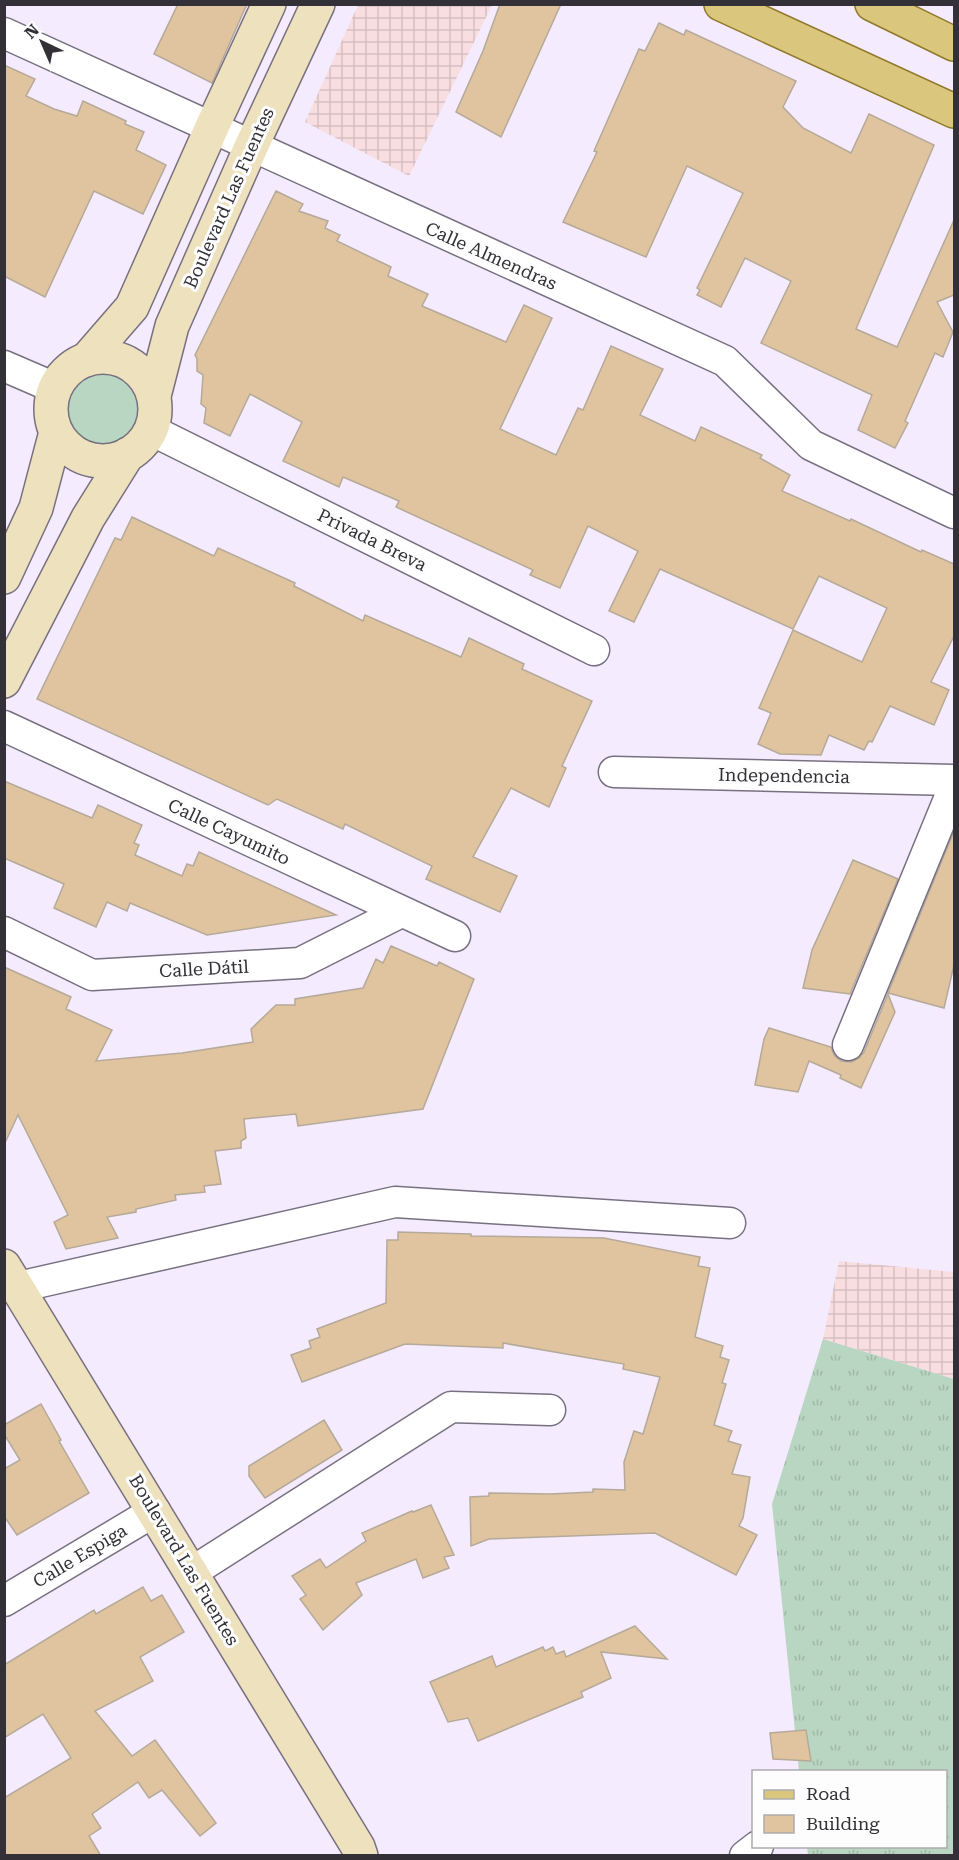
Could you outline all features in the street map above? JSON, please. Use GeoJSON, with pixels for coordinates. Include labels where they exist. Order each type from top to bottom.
{"type":"FeatureCollection","features":[{"type":"Feature","properties":{"kind":"main road"},"geometry":{"type":"LineString","coordinates":[[721,4],[954,111]]}},
{"type":"Feature","properties":{"kind":"main road"},"geometry":{"type":"LineString","coordinates":[[872,4],[954,44]]}},
{"type":"Feature","properties":{"kind":"street"},"geometry":{"type":"LineString","coordinates":[[86,360],[132,307],[269,4]]}},
{"type":"Feature","properties":{"kind":"street","name":"Boulevard Las Fuentes"},"geometry":{"type":"LineString","coordinates":[[154,396],[172,326],[251,147],[318,4]]}},
{"type":"Feature","properties":{"kind":"street","name":"Calle Almendras"},"geometry":{"type":"LineString","coordinates":[[4,33],[725,361],[811,445],[954,513]]}},
{"type":"Feature","properties":{"kind":"street"},"geometry":{"type":"LineString","coordinates":[[103,356],[120,359],[135,367],[147,380],[154,396],[155,413],[151,430],[142,444],[129,454],[113,460],[96,461],[80,456],[66,446],[56,432],[52,418],[51,403],[55,388],[67,370],[86,360],[103,356]]}},
{"type":"Feature","properties":{"kind":"street"},"geometry":{"type":"LineString","coordinates":[[4,366],[55,388]]}},
{"type":"Feature","properties":{"kind":"street","name":"Privada Breva"},"geometry":{"type":"LineString","coordinates":[[151,430],[594,650]]}},
{"type":"Feature","properties":{"kind":"street"},"geometry":{"type":"LineString","coordinates":[[4,577],[36,508],[56,432]]}},
{"type":"Feature","properties":{"kind":"street"},"geometry":{"type":"LineString","coordinates":[[4,681],[88,518],[129,454]]}},
{"type":"Feature","properties":{"kind":"street","name":"Calle Cayumito"},"geometry":{"type":"LineString","coordinates":[[4,726],[454,936]]}},
{"type":"Feature","properties":{"kind":"street","name":"Independencia"},"geometry":{"type":"LineString","coordinates":[[614,772],[954,780]]}},
{"type":"Feature","properties":{"kind":"street"},"geometry":{"type":"LineString","coordinates":[[848,1046],[954,788]]}},
{"type":"Feature","properties":{"kind":"street","name":"Calle Dátil"},"geometry":{"type":"LineString","coordinates":[[4,932],[92,975],[300,963],[401,912]]}},
{"type":"Feature","properties":{"kind":"street"},"geometry":{"type":"LineString","coordinates":[[11,1276],[395,1202],[730,1223]]}},
{"type":"Feature","properties":{"kind":"street","name":"Boulevard Las Fuentes"},"geometry":{"type":"LineString","coordinates":[[11,1276],[358,1847],[361,1856]]}},
{"type":"Feature","properties":{"kind":"street"},"geometry":{"type":"LineString","coordinates":[[192,1572],[452,1407],[550,1410]]}},
{"type":"Feature","properties":{"kind":"street","name":"Calle Espiga"},"geometry":{"type":"LineString","coordinates":[[4,1601],[155,1511]]}},
{"type":"Feature","properties":{"kind":"shaded area"},"geometry":{"type":"Polygon","coordinates":[[[358,5],[492,5],[409,176],[305,122],[358,5]]]}},
{"type":"Feature","properties":{"kind":"shaded area"},"geometry":{"type":"Polygon","coordinates":[[[839,1261],[954,1272],[954,1379],[823,1339],[839,1261]]]}},
{"type":"Feature","properties":{"kind":"green space"},"geometry":{"type":"Polygon","coordinates":[[[103,369],[118,372],[131,381],[140,394],[143,409],[140,424],[131,437],[118,446],[103,449],[88,446],[75,437],[66,424],[63,409],[66,394],[75,381],[88,372],[103,369]]]}},
{"type":"Feature","properties":{"kind":"green space"},"geometry":{"type":"Polygon","coordinates":[[[823,1339],[954,1379],[954,1855],[808,1855],[807,1848],[947,1848],[947,1770],[799,1770],[772,1504],[823,1339]]]}},
{"type":"Feature","properties":{"kind":"building"},"geometry":{"type":"Polygon","coordinates":[[[178,4],[247,4],[212,83],[154,54],[178,4]]]}},
{"type":"Feature","properties":{"kind":"building"},"geometry":{"type":"Polygon","coordinates":[[[500,4],[561,4],[501,137],[456,112],[483,51],[500,4]]]}},
{"type":"Feature","properties":{"kind":"building"},"geometry":{"type":"Polygon","coordinates":[[[659,23],[684,35],[686,30],[796,81],[783,107],[803,128],[851,153],[869,114],[934,145],[856,329],[897,347],[954,220],[954,295],[937,302],[953,332],[943,357],[935,353],[905,421],[908,423],[895,448],[858,430],[872,395],[761,343],[791,281],[745,258],[721,307],[697,295],[700,290],[697,288],[743,193],[687,166],[646,257],[563,222],[597,152],[594,151],[639,49],[645,51],[659,23]]]}},
{"type":"Feature","properties":{"kind":"building"},"geometry":{"type":"Polygon","coordinates":[[[4,65],[35,79],[26,96],[54,109],[77,116],[83,101],[144,132],[136,150],[166,165],[143,214],[94,191],[45,297],[4,276],[4,65]]]}},
{"type":"Feature","properties":{"kind":"building"},"geometry":{"type":"Polygon","coordinates":[[[276,191],[303,204],[299,211],[328,221],[325,228],[340,235],[337,241],[391,267],[388,276],[428,294],[422,306],[506,342],[524,305],[552,318],[500,429],[556,455],[578,408],[583,410],[611,346],[663,369],[640,415],[695,441],[701,427],[762,455],[760,458],[790,475],[782,491],[850,521],[851,519],[921,552],[922,550],[954,564],[954,636],[931,682],[949,690],[934,725],[890,706],[872,742],[869,741],[864,750],[829,735],[821,755],[780,754],[758,744],[771,713],[759,708],[793,630],[862,662],[887,608],[819,576],[793,629],[660,569],[634,622],[609,611],[638,551],[588,526],[560,588],[530,575],[533,570],[396,507],[399,501],[343,477],[339,487],[283,461],[302,422],[250,394],[230,436],[204,423],[206,408],[201,404],[203,375],[197,371],[195,355],[276,191]]]}},
{"type":"Feature","properties":{"kind":"building"},"geometry":{"type":"Polygon","coordinates":[[[132,517],[214,556],[218,548],[295,583],[294,586],[363,621],[365,615],[461,657],[469,638],[524,664],[522,669],[592,701],[562,766],[566,768],[549,807],[511,788],[473,857],[517,876],[500,912],[426,879],[432,866],[345,824],[343,829],[277,799],[268,805],[37,699],[115,538],[121,540],[132,517]]]}},
{"type":"Feature","properties":{"kind":"building"},"geometry":{"type":"Polygon","coordinates":[[[4,781],[92,818],[98,805],[142,825],[134,843],[139,845],[135,855],[182,876],[187,864],[193,866],[199,852],[336,915],[207,935],[130,903],[127,911],[107,902],[96,927],[54,908],[64,884],[4,858],[4,781]]]}},
{"type":"Feature","properties":{"kind":"building"},"geometry":{"type":"Polygon","coordinates":[[[954,831],[954,965],[944,1008],[888,993],[954,831]]]}},
{"type":"Feature","properties":{"kind":"building"},"geometry":{"type":"Polygon","coordinates":[[[853,860],[898,879],[850,994],[803,988],[812,950],[853,860]]]}},
{"type":"Feature","properties":{"kind":"building"},"geometry":{"type":"Polygon","coordinates":[[[391,946],[437,966],[439,962],[474,979],[423,1109],[298,1126],[296,1114],[244,1119],[246,1138],[241,1141],[241,1148],[215,1151],[221,1184],[204,1186],[205,1192],[175,1195],[176,1200],[136,1209],[136,1212],[107,1217],[118,1238],[66,1249],[54,1222],[68,1215],[18,1115],[4,1145],[4,967],[71,997],[66,1009],[112,1030],[96,1061],[182,1053],[253,1042],[251,1029],[276,1005],[295,1005],[295,999],[363,988],[376,959],[383,963],[391,946]]]}},
{"type":"Feature","properties":{"kind":"building"},"geometry":{"type":"Polygon","coordinates":[[[888,994],[895,1012],[861,1088],[840,1078],[841,1075],[809,1061],[798,1092],[755,1085],[764,1039],[769,1028],[831,1047],[834,1055],[841,1061],[851,1062],[864,1052],[888,994]]]}},
{"type":"Feature","properties":{"kind":"building"},"geometry":{"type":"Polygon","coordinates":[[[398,1232],[471,1234],[471,1236],[604,1238],[700,1257],[698,1266],[710,1268],[695,1337],[723,1346],[720,1357],[729,1360],[722,1383],[726,1384],[714,1425],[732,1431],[728,1441],[741,1445],[732,1474],[750,1477],[743,1518],[739,1526],[757,1535],[736,1575],[655,1533],[489,1539],[471,1546],[470,1497],[489,1496],[489,1493],[550,1494],[593,1492],[593,1489],[625,1490],[624,1462],[634,1431],[643,1434],[660,1377],[623,1369],[624,1364],[503,1343],[503,1348],[405,1344],[302,1382],[291,1355],[311,1348],[309,1341],[320,1337],[317,1329],[386,1303],[387,1240],[398,1240],[398,1232]]]}},
{"type":"Feature","properties":{"kind":"building"},"geometry":{"type":"Polygon","coordinates":[[[41,1404],[89,1493],[17,1535],[4,1516],[4,1469],[20,1460],[4,1434],[4,1425],[41,1404]]]}},
{"type":"Feature","properties":{"kind":"building"},"geometry":{"type":"Polygon","coordinates":[[[324,1420],[342,1450],[265,1498],[249,1476],[249,1466],[324,1420]]]}},
{"type":"Feature","properties":{"kind":"building"},"geometry":{"type":"Polygon","coordinates":[[[431,1505],[454,1555],[444,1557],[449,1568],[423,1578],[416,1559],[356,1583],[362,1595],[323,1630],[300,1599],[306,1595],[292,1576],[320,1559],[326,1568],[366,1541],[362,1533],[431,1505]]]}},
{"type":"Feature","properties":{"kind":"building"},"geometry":{"type":"Polygon","coordinates":[[[143,1587],[151,1601],[162,1595],[184,1632],[140,1657],[153,1681],[95,1711],[132,1756],[155,1740],[216,1823],[200,1836],[162,1790],[149,1798],[138,1782],[92,1814],[101,1828],[89,1836],[101,1856],[4,1856],[4,1798],[71,1758],[43,1714],[4,1738],[4,1665],[94,1610],[96,1614],[143,1587]]]}},
{"type":"Feature","properties":{"kind":"building"},"geometry":{"type":"Polygon","coordinates":[[[635,1626],[667,1659],[601,1652],[611,1678],[581,1692],[583,1697],[478,1741],[468,1718],[448,1722],[430,1682],[492,1656],[496,1667],[543,1647],[545,1651],[553,1647],[556,1654],[564,1651],[566,1657],[635,1626]]]}},
{"type":"Feature","properties":{"kind":"building"},"geometry":{"type":"Polygon","coordinates":[[[806,1730],[811,1761],[773,1759],[770,1733],[806,1730]]]}}]}
